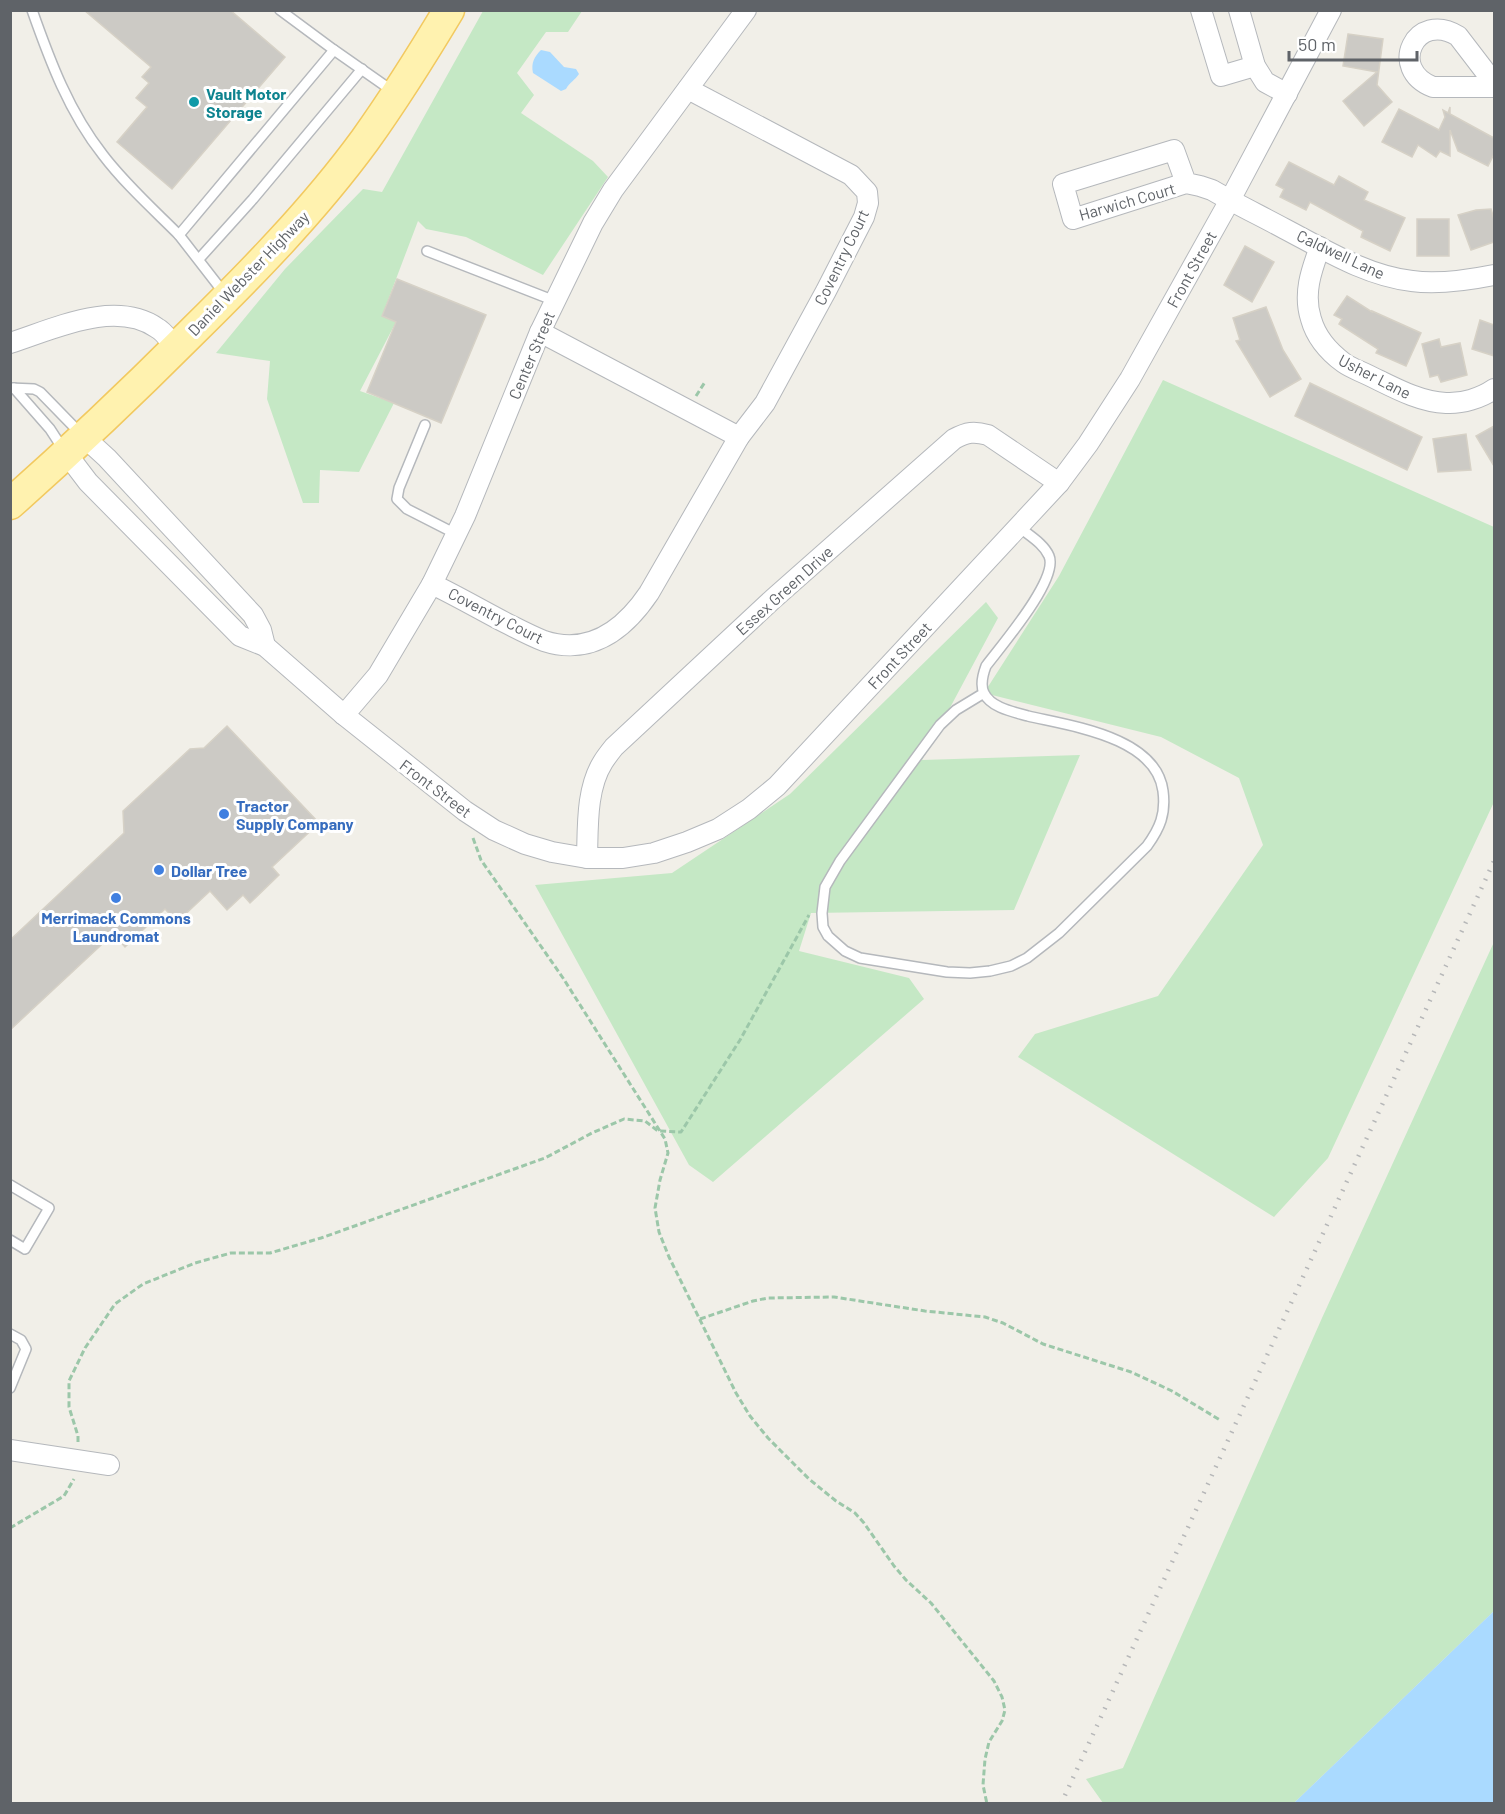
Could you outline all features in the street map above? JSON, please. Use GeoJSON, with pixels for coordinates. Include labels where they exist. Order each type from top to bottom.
{"type":"FeatureCollection","features":[{"type":"Feature","properties":{"kind":"main road","name":"Daniel Webster Highway"},"geometry":{"type":"LineString","coordinates":[[10,504],[176,348],[288,234],[328,188],[364,141],[449,10]]}},
{"type":"Feature","properties":{"kind":"street","name":"Center Street"},"geometry":{"type":"LineString","coordinates":[[344,715],[378,675],[432,584],[491,454],[540,332],[593,224],[614,190],[746,10]]}},
{"type":"Feature","properties":{"kind":"street"},"geometry":{"type":"LineString","coordinates":[[1201,10],[1221,76],[1255,66]]}},
{"type":"Feature","properties":{"kind":"street"},"geometry":{"type":"LineString","coordinates":[[1239,10],[1255,66],[1265,82],[1287,94]]}},
{"type":"Feature","properties":{"kind":"street","name":"Front Street"},"geometry":{"type":"LineString","coordinates":[[75,444],[88,482],[240,636],[265,646],[344,715],[465,811],[494,830],[525,844],[552,852],[587,858],[623,858],[654,853],[687,842],[718,829],[749,809],[777,786],[1059,483],[1111,411],[1230,200],[1330,10]]}},
{"type":"Feature","properties":{"kind":"street","name":"Coventry Court"},"geometry":{"type":"LineString","coordinates":[[432,584],[542,640],[556,644],[573,645],[592,642],[618,628],[642,603],[739,437],[765,403],[864,218],[868,203],[867,192],[851,175],[688,89]]}},
{"type":"Feature","properties":{"kind":"street","name":"Harwich Court"},"geometry":{"type":"LineString","coordinates":[[1186,183],[1174,150],[1063,184],[1073,219],[1186,183],[1200,186],[1230,200]]}},
{"type":"Feature","properties":{"kind":"street","name":"Caldwell Lane"},"geometry":{"type":"LineString","coordinates":[[1230,200],[1320,247],[1389,277],[1414,282],[1446,282],[1494,275]]}},
{"type":"Feature","properties":{"kind":"street","name":"Usher Lane"},"geometry":{"type":"LineString","coordinates":[[1320,247],[1311,270],[1307,304],[1319,338],[1345,364],[1425,400],[1446,403],[1465,402],[1494,389]]}},
{"type":"Feature","properties":{"kind":"street"},"geometry":{"type":"LineString","coordinates":[[10,343],[90,318],[109,315],[145,321],[160,329],[176,348]]}},
{"type":"Feature","properties":{"kind":"street"},"geometry":{"type":"LineString","coordinates":[[540,332],[739,437]]}},
{"type":"Feature","properties":{"kind":"street","name":"Essex Green Drive"},"geometry":{"type":"LineString","coordinates":[[587,858],[594,782],[602,763],[614,747],[773,599],[954,440],[964,434],[975,432],[988,435],[1059,483]]}},
{"type":"Feature","properties":{"kind":"street","name":"Front Street"},"geometry":{"type":"LineString","coordinates":[[75,444],[107,458],[253,615],[261,630],[265,646]]}},
{"type":"Feature","properties":{"kind":"street"},"geometry":{"type":"LineString","coordinates":[[10,1449],[109,1465]]}},
{"type":"Feature","properties":{"kind":"lane"},"geometry":{"type":"LineString","coordinates":[[32,10],[49,58],[82,124],[102,154],[179,235],[227,298]]}},
{"type":"Feature","properties":{"kind":"lane"},"geometry":{"type":"LineString","coordinates":[[280,10],[397,93]]}},
{"type":"Feature","properties":{"kind":"lane"},"geometry":{"type":"LineString","coordinates":[[179,235],[334,50]]}},
{"type":"Feature","properties":{"kind":"lane"},"geometry":{"type":"LineString","coordinates":[[199,259],[363,69]]}},
{"type":"Feature","properties":{"kind":"lane"},"geometry":{"type":"LineString","coordinates":[[427,251],[555,301]]}},
{"type":"Feature","properties":{"kind":"lane"},"geometry":{"type":"LineString","coordinates":[[12,388],[50,429],[75,444]]}},
{"type":"Feature","properties":{"kind":"lane"},"geometry":{"type":"LineString","coordinates":[[12,388],[40,392],[75,444]]}},
{"type":"Feature","properties":{"kind":"lane"},"geometry":{"type":"LineString","coordinates":[[425,425],[399,488],[397,499],[407,509],[456,534]]}},
{"type":"Feature","properties":{"kind":"lane"},"geometry":{"type":"LineString","coordinates":[[984,693],[956,710],[940,725],[840,861],[825,887],[822,913],[824,927],[828,936],[845,951],[860,958],[920,969],[970,973],[1011,966],[1043,948],[1147,846],[1157,832],[1163,816],[1162,785],[1154,766],[1139,751],[1116,740],[1013,712],[995,704],[984,693],[982,676],[986,666],[1039,595],[1050,571],[1051,558],[1045,548],[1019,527]]}},
{"type":"Feature","properties":{"kind":"lane"},"geometry":{"type":"LineString","coordinates":[[10,1185],[49,1209],[25,1249],[10,1240]]}},
{"type":"Feature","properties":{"kind":"lane"},"geometry":{"type":"LineString","coordinates":[[10,1334],[21,1340],[27,1349],[10,1388]]}},
{"type":"Feature","properties":{"kind":"path"},"geometry":{"type":"LineString","coordinates":[[695,397],[705,382]]}},
{"type":"Feature","properties":{"kind":"path"},"geometry":{"type":"LineString","coordinates":[[465,811],[481,860],[563,978],[664,1139],[668,1153],[655,1208],[659,1232],[700,1320],[750,1416],[768,1438],[809,1479],[855,1513],[894,1566],[931,1603],[994,1681],[1002,1697],[1005,1710],[1002,1721],[989,1742],[985,1759],[983,1785],[987,1803]]}},
{"type":"Feature","properties":{"kind":"path"},"geometry":{"type":"LineString","coordinates":[[10,1528],[64,1496],[74,1478],[78,1436],[69,1407],[69,1381],[85,1348],[116,1304],[143,1284],[195,1263],[231,1253],[270,1253],[321,1238],[545,1158],[624,1119],[645,1121],[658,1131],[681,1132],[740,1040],[825,887]]}},
{"type":"Feature","properties":{"kind":"path"},"geometry":{"type":"LineString","coordinates":[[700,1320],[768,1298],[834,1297],[925,1311],[985,1317],[1053,1347],[1131,1372],[1172,1392],[1220,1420]]}},
{"type":"Feature","properties":{"kind":"green space"},"geometry":{"type":"Polygon","coordinates":[[[483,11],[582,11],[568,32],[546,32],[517,73],[534,95],[521,113],[593,161],[608,177],[543,275],[466,237],[426,229],[418,221],[382,316],[396,322],[360,391],[394,403],[359,472],[320,470],[319,503],[303,503],[267,399],[270,361],[216,353],[285,269],[363,189],[382,192],[483,11]]]}},
{"type":"Feature","properties":{"kind":"green space"},"geometry":{"type":"Polygon","coordinates":[[[1163,380],[1494,527],[1494,802],[1328,1158],[1274,1217],[1018,1057],[1035,1034],[1158,996],[1263,845],[1239,778],[1161,737],[984,693],[1059,576],[1163,380]]]}},
{"type":"Feature","properties":{"kind":"green space"},"geometry":{"type":"Polygon","coordinates":[[[986,602],[998,618],[922,760],[1080,755],[1014,910],[811,913],[799,951],[909,978],[924,999],[713,1182],[689,1165],[535,885],[672,873],[790,794],[986,602]]]}},
{"type":"Feature","properties":{"kind":"green space"},"geometry":{"type":"Polygon","coordinates":[[[1494,942],[1494,1611],[1294,1803],[1103,1803],[1086,1779],[1123,1768],[1322,1318],[1494,942]]]}},
{"type":"Feature","properties":{"kind":"water"},"geometry":{"type":"Polygon","coordinates":[[[541,50],[550,52],[564,67],[576,69],[579,74],[566,89],[561,91],[533,73],[534,60],[541,50]]]}},
{"type":"Feature","properties":{"kind":"water"},"geometry":{"type":"Polygon","coordinates":[[[1494,1611],[1494,1803],[1294,1803],[1494,1611]]]}},
{"type":"Feature","properties":{"kind":"building","name":"Vault Motor Storage"},"geometry":{"type":"Polygon","coordinates":[[[84,10],[230,10],[285,57],[172,189],[117,142],[147,107],[136,98],[149,83],[142,77],[151,67],[84,10]]]}},
{"type":"Feature","properties":{"kind":"building"},"geometry":{"type":"Polygon","coordinates":[[[1348,34],[1383,39],[1377,85],[1392,102],[1364,126],[1343,101],[1377,72],[1343,66],[1348,34]]]}},
{"type":"Feature","properties":{"kind":"building"},"geometry":{"type":"Polygon","coordinates":[[[1450,107],[1450,114],[1494,138],[1494,154],[1488,166],[1458,151],[1450,130],[1450,156],[1440,151],[1436,157],[1418,145],[1412,157],[1382,142],[1399,109],[1439,130],[1445,117],[1443,110],[1448,113],[1450,107]]]}},
{"type":"Feature","properties":{"kind":"building"},"geometry":{"type":"Polygon","coordinates":[[[1289,162],[1334,185],[1339,176],[1368,192],[1364,200],[1405,218],[1390,251],[1361,237],[1363,231],[1310,202],[1306,210],[1280,197],[1284,189],[1276,185],[1289,162]]]}},
{"type":"Feature","properties":{"kind":"building"},"geometry":{"type":"Polygon","coordinates":[[[1491,209],[1494,219],[1494,242],[1471,250],[1458,215],[1491,209]]]}},
{"type":"Feature","properties":{"kind":"building"},"geometry":{"type":"Polygon","coordinates":[[[1417,219],[1449,219],[1449,256],[1417,256],[1417,219]]]}},
{"type":"Feature","properties":{"kind":"building"},"geometry":{"type":"Polygon","coordinates":[[[1245,246],[1274,262],[1252,302],[1224,285],[1245,246]]]}},
{"type":"Feature","properties":{"kind":"building"},"geometry":{"type":"Polygon","coordinates":[[[397,279],[486,315],[441,423],[367,392],[396,322],[382,316],[397,279]]]}},
{"type":"Feature","properties":{"kind":"building"},"geometry":{"type":"Polygon","coordinates":[[[1347,296],[1372,312],[1421,333],[1406,366],[1376,353],[1378,349],[1339,324],[1342,319],[1334,315],[1347,296]]]}},
{"type":"Feature","properties":{"kind":"building"},"geometry":{"type":"Polygon","coordinates":[[[1266,307],[1283,350],[1301,379],[1270,397],[1236,341],[1240,340],[1233,318],[1266,307]]]}},
{"type":"Feature","properties":{"kind":"building"},"geometry":{"type":"Polygon","coordinates":[[[1480,320],[1494,325],[1494,356],[1472,349],[1480,320]]]}},
{"type":"Feature","properties":{"kind":"building"},"geometry":{"type":"Polygon","coordinates":[[[1439,339],[1441,347],[1460,343],[1467,375],[1441,382],[1438,375],[1430,377],[1422,344],[1439,339]]]}},
{"type":"Feature","properties":{"kind":"building"},"geometry":{"type":"Polygon","coordinates":[[[1310,383],[1422,437],[1407,470],[1295,416],[1310,383]]]}},
{"type":"Feature","properties":{"kind":"building"},"geometry":{"type":"Polygon","coordinates":[[[1494,426],[1494,466],[1476,436],[1494,426]]]}},
{"type":"Feature","properties":{"kind":"building"},"geometry":{"type":"Polygon","coordinates":[[[1466,434],[1471,470],[1438,472],[1433,439],[1466,434]]]}},
{"type":"Feature","properties":{"kind":"building"},"geometry":{"type":"Polygon","coordinates":[[[227,726],[319,823],[272,867],[279,875],[250,903],[243,895],[227,910],[210,891],[177,922],[165,909],[125,947],[113,934],[10,1030],[10,940],[124,833],[123,811],[190,749],[204,748],[227,726]]]}},
{"type":"Feature","properties":{"kind":"railway"},"geometry":{"type":"LineString","coordinates":[[1061,1804],[1494,861]]}},
{"type":"Feature","properties":{"kind":"place","name":"Vault Motor Storage"},"geometry":{"type":"Point","coordinates":[194,102]}},
{"type":"Feature","properties":{"kind":"place","name":"Tractor Supply Company"},"geometry":{"type":"Point","coordinates":[224,814]}},
{"type":"Feature","properties":{"kind":"place","name":"Dollar Tree"},"geometry":{"type":"Point","coordinates":[159,870]}},
{"type":"Feature","properties":{"kind":"place","name":"Merrimack Commons Laundromat"},"geometry":{"type":"Point","coordinates":[116,898]}}]}
